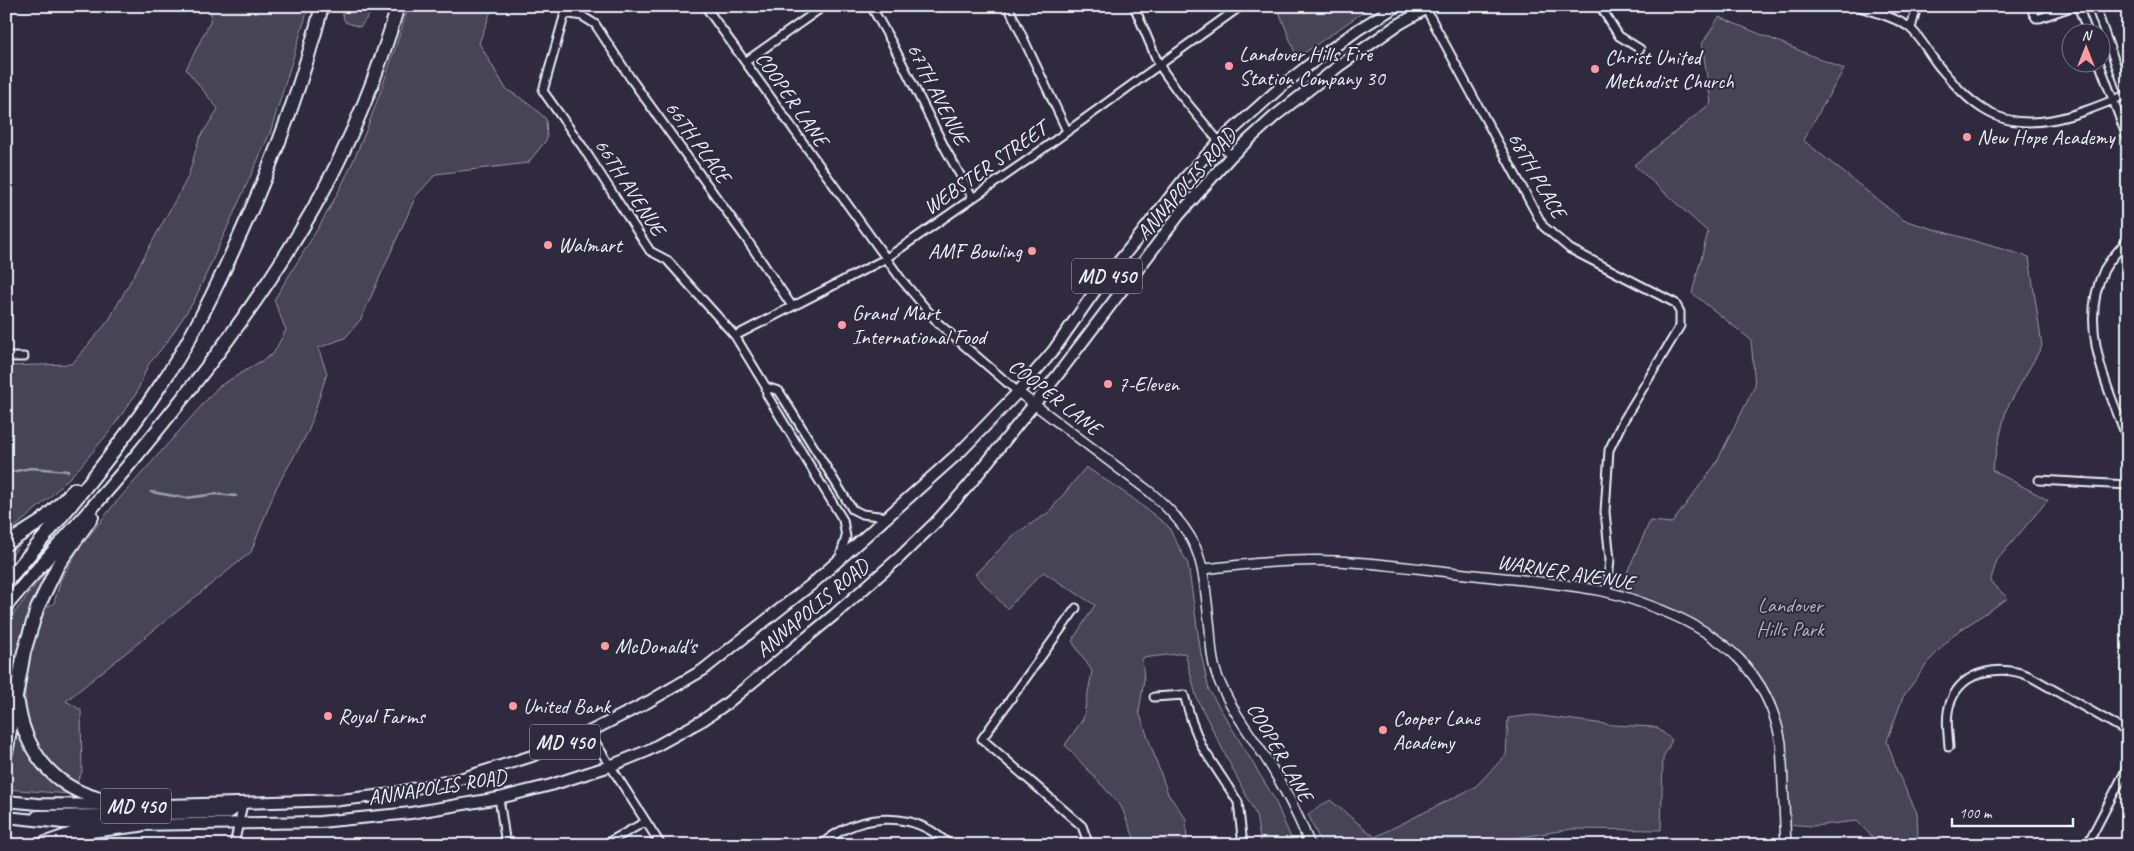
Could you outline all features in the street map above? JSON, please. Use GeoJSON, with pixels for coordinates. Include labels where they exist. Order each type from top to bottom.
{"type":"FeatureCollection","features":[{"type":"Feature","properties":{"kind":"highway"},"geometry":{"type":"LineString","coordinates":[[6,582],[79,496],[120,443],[163,383],[187,344],[244,227],[287,121],[322,6]]}},
{"type":"Feature","properties":{"kind":"highway"},"geometry":{"type":"LineString","coordinates":[[6,606],[123,472],[239,324],[289,249],[321,195],[345,147],[365,99],[398,6]]}},
{"type":"Feature","properties":{"kind":"highway"},"geometry":{"type":"LineString","coordinates":[[6,544],[42,521],[120,443]]}},
{"type":"Feature","properties":{"kind":"highway"},"geometry":{"type":"LineString","coordinates":[[6,752],[30,629],[48,585],[58,565],[123,472]]}},
{"type":"Feature","properties":{"kind":"highway"},"geometry":{"type":"LineString","coordinates":[[19,684],[18,701],[23,730],[33,752],[49,771],[61,781],[85,794],[98,799],[139,806]]}},
{"type":"Feature","properties":{"kind":"highway"},"geometry":{"type":"LineString","coordinates":[[40,845],[75,833],[140,825]]}},
{"type":"Feature","properties":{"kind":"main road","name":"ANNAPOLIS ROAD"},"geometry":{"type":"LineString","coordinates":[[6,801],[38,804],[139,806],[243,804],[340,800],[419,788],[495,768],[575,738],[627,713],[703,670],[804,590],[962,450],[1018,392],[1053,350],[1095,291],[1184,179],[1218,143],[1282,85],[1359,29],[1397,6]]}},
{"type":"Feature","properties":{"kind":"main road","name":"ANNAPOLIS ROAD"},"geometry":{"type":"LineString","coordinates":[[6,817],[63,823],[140,825],[284,824],[370,818],[499,798],[550,785],[610,766],[667,741],[718,710],[834,615],[900,557],[936,522],[969,485],[1056,377],[1180,215],[1231,156],[1276,116],[1339,66],[1424,7]]}},
{"type":"Feature","properties":{"kind":"main road"},"geometry":{"type":"LineString","coordinates":[[18,818],[43,815],[229,813],[243,804]]}},
{"type":"Feature","properties":{"kind":"street","name":"COOPER LANE"},"geometry":{"type":"LineString","coordinates":[[705,6],[885,259],[938,323],[1033,404],[1167,506],[1188,531],[1204,569],[1212,652],[1218,679],[1285,790],[1310,845]]}},
{"type":"Feature","properties":{"kind":"street"},"geometry":{"type":"LineString","coordinates":[[745,62],[824,6]]}},
{"type":"Feature","properties":{"kind":"street","name":"67TH AVENUE"},"geometry":{"type":"LineString","coordinates":[[870,6],[892,43],[946,150],[973,198]]}},
{"type":"Feature","properties":{"kind":"street"},"geometry":{"type":"LineString","coordinates":[[1008,6],[1067,131]]}},
{"type":"Feature","properties":{"kind":"street"},"geometry":{"type":"LineString","coordinates":[[1134,6],[1159,65],[1218,143],[1231,156]]}},
{"type":"Feature","properties":{"kind":"street","name":"WEBSTER STREET"},"geometry":{"type":"LineString","coordinates":[[735,336],[885,259],[1240,6]]}},
{"type":"Feature","properties":{"kind":"street"},"geometry":{"type":"LineString","coordinates":[[1600,6],[1619,36],[1640,49]]}},
{"type":"Feature","properties":{"kind":"street"},"geometry":{"type":"LineString","coordinates":[[1857,6],[1911,28],[1940,68],[1970,100],[1985,111],[2001,117],[2034,122],[2052,120],[2127,96],[2095,6]]}},
{"type":"Feature","properties":{"kind":"street"},"geometry":{"type":"LineString","coordinates":[[1911,28],[1913,14],[1917,6]]}},
{"type":"Feature","properties":{"kind":"street"},"geometry":{"type":"LineString","coordinates":[[2037,6],[2033,10],[2034,15],[2040,18],[2074,6]]}},
{"type":"Feature","properties":{"kind":"street"},"geometry":{"type":"LineString","coordinates":[[2078,6],[2084,22]]}},
{"type":"Feature","properties":{"kind":"street","name":"68TH PLACE"},"geometry":{"type":"LineString","coordinates":[[1424,7],[1543,226],[1570,248],[1675,303],[1680,312],[1680,326],[1622,423],[1609,450],[1605,512],[1610,559],[1608,592]]}},
{"type":"Feature","properties":{"kind":"street","name":"66TH PLACE"},"geometry":{"type":"LineString","coordinates":[[566,10],[582,16],[595,24],[631,79],[745,237],[792,306]]}},
{"type":"Feature","properties":{"kind":"street","name":"66TH AVENUE"},"geometry":{"type":"LineString","coordinates":[[566,10],[543,91],[582,146],[650,251],[667,260],[735,336],[766,387],[767,395],[843,520],[846,537],[839,560]]}},
{"type":"Feature","properties":{"kind":"street"},"geometry":{"type":"LineString","coordinates":[[2102,72],[2128,140]]}},
{"type":"Feature","properties":{"kind":"street"},"geometry":{"type":"LineString","coordinates":[[2128,240],[2105,270],[2097,291],[2093,328],[2099,361],[2128,441]]}},
{"type":"Feature","properties":{"kind":"street"},"geometry":{"type":"LineString","coordinates":[[6,357],[24,357]]}},
{"type":"Feature","properties":{"kind":"street","name":"66TH AVENUE"},"geometry":{"type":"LineString","coordinates":[[766,387],[779,391],[852,509],[862,514],[887,517]]}},
{"type":"Feature","properties":{"kind":"street"},"geometry":{"type":"LineString","coordinates":[[2039,480],[2128,485]]}},
{"type":"Feature","properties":{"kind":"street","name":"WARNER AVENUE"},"geometry":{"type":"LineString","coordinates":[[1204,569],[1261,564],[1336,561],[1515,579],[1608,592],[1634,600],[1688,622],[1712,636],[1747,667],[1761,686],[1774,712],[1782,743],[1786,845]]}},
{"type":"Feature","properties":{"kind":"street"},"geometry":{"type":"LineString","coordinates":[[1076,608],[982,740],[1082,826],[1089,845]]}},
{"type":"Feature","properties":{"kind":"street"},"geometry":{"type":"LineString","coordinates":[[1949,747],[1947,718],[1951,700],[1956,692],[1974,676],[1998,670],[2020,672],[2031,677],[2128,732]]}},
{"type":"Feature","properties":{"kind":"street"},"geometry":{"type":"LineString","coordinates":[[1154,697],[1184,695],[1202,747],[1238,802],[1243,845]]}},
{"type":"Feature","properties":{"kind":"street"},"geometry":{"type":"LineString","coordinates":[[597,745],[661,845]]}},
{"type":"Feature","properties":{"kind":"street"},"geometry":{"type":"LineString","coordinates":[[2087,845],[2128,766]]}},
{"type":"Feature","properties":{"kind":"street"},"geometry":{"type":"LineString","coordinates":[[499,798],[506,845]]}},
{"type":"Feature","properties":{"kind":"street"},"geometry":{"type":"LineString","coordinates":[[234,845],[243,804]]}},
{"type":"Feature","properties":{"kind":"street"},"geometry":{"type":"LineString","coordinates":[[822,845],[843,830],[857,824],[892,818],[928,829],[951,845]]}},
{"type":"Feature","properties":{"kind":"street"},"geometry":{"type":"LineString","coordinates":[[603,845],[645,822]]}},
{"type":"Feature","properties":{"kind":"green space"},"geometry":{"type":"Polygon","coordinates":[[[212,6],[309,6],[270,133],[194,301],[167,342],[148,365],[136,394],[110,431],[79,468],[49,498],[6,535],[6,366],[72,364],[109,320],[188,177],[199,139],[218,109],[186,69],[210,22],[212,6]]]}},
{"type":"Feature","properties":{"kind":"green space"},"geometry":{"type":"Polygon","coordinates":[[[340,6],[376,6],[360,27],[345,22],[340,6]]]}},
{"type":"Feature","properties":{"kind":"green space"},"geometry":{"type":"Polygon","coordinates":[[[409,6],[493,6],[479,43],[506,89],[530,104],[546,119],[547,139],[528,163],[436,174],[416,196],[361,319],[345,338],[318,348],[327,373],[308,432],[276,488],[251,552],[66,701],[81,710],[82,772],[76,784],[42,757],[33,740],[25,711],[25,683],[31,650],[43,609],[54,603],[61,579],[78,550],[112,507],[218,387],[273,354],[286,330],[274,300],[324,219],[350,168],[389,67],[409,6]]]}},
{"type":"Feature","properties":{"kind":"green space"},"geometry":{"type":"Polygon","coordinates":[[[1277,6],[1372,6],[1297,58],[1277,6]]]}},
{"type":"Feature","properties":{"kind":"green space","name":"Landover Hills Park"},"geometry":{"type":"Polygon","coordinates":[[[1719,17],[1844,69],[1803,140],[1903,220],[2029,257],[2042,346],[2006,410],[1992,470],[2048,500],[1997,560],[1990,582],[2008,598],[1953,635],[1929,661],[1903,697],[1887,741],[1897,771],[1917,813],[1918,834],[1910,845],[1880,845],[1857,821],[1813,826],[1785,824],[1774,712],[1732,652],[1688,622],[1617,595],[1650,521],[1672,523],[1715,465],[1755,386],[1751,340],[1692,293],[1708,232],[1634,165],[1711,103],[1702,44],[1719,17]]]}},
{"type":"Feature","properties":{"kind":"green space"},"geometry":{"type":"Polygon","coordinates":[[[1086,467],[1131,497],[1168,526],[1188,564],[1201,654],[1209,690],[1274,798],[1294,845],[1261,845],[1256,815],[1197,699],[1185,653],[1142,658],[1144,680],[1139,712],[1168,794],[1186,819],[1187,845],[1137,845],[1121,806],[1065,745],[1083,719],[1092,671],[1072,641],[1095,605],[1043,572],[1007,609],[975,574],[1015,534],[1048,513],[1086,467]]]}},
{"type":"Feature","properties":{"kind":"green space"},"geometry":{"type":"Polygon","coordinates":[[[21,543],[6,563],[6,548],[21,543]]]}},
{"type":"Feature","properties":{"kind":"green space"},"geometry":{"type":"Polygon","coordinates":[[[46,571],[49,573],[32,605],[21,634],[6,715],[6,624],[46,571]]]}},
{"type":"Feature","properties":{"kind":"green space"},"geometry":{"type":"Polygon","coordinates":[[[1533,715],[1613,725],[1656,727],[1672,740],[1663,758],[1661,830],[1572,829],[1473,845],[1322,845],[1308,814],[1330,800],[1375,837],[1475,787],[1506,755],[1508,718],[1533,715]]]}},
{"type":"Feature","properties":{"kind":"green space"},"geometry":{"type":"Polygon","coordinates":[[[16,718],[70,794],[6,789],[6,778],[16,718]]]}},
{"type":"Feature","properties":{"kind":"waterway"},"geometry":{"type":"LineString","coordinates":[[6,473],[31,468],[68,471]]}},
{"type":"Feature","properties":{"kind":"waterway"},"geometry":{"type":"LineString","coordinates":[[151,492],[186,498],[216,494],[236,496]]}},
{"type":"Feature","properties":{"kind":"place","name":"Landover Hills Fire Station Company 30"},"geometry":{"type":"Point","coordinates":[1229,66]}},
{"type":"Feature","properties":{"kind":"place","name":"Christ United Methodist Church"},"geometry":{"type":"Point","coordinates":[1595,69]}},
{"type":"Feature","properties":{"kind":"place","name":"New Hope Academy"},"geometry":{"type":"Point","coordinates":[1967,137]}},
{"type":"Feature","properties":{"kind":"place","name":"Walmart"},"geometry":{"type":"Point","coordinates":[548,245]}},
{"type":"Feature","properties":{"kind":"place","name":"AMF Bowling"},"geometry":{"type":"Point","coordinates":[1032,251]}},
{"type":"Feature","properties":{"kind":"place","name":"Grand Mart International Food"},"geometry":{"type":"Point","coordinates":[842,325]}},
{"type":"Feature","properties":{"kind":"place","name":"7-Eleven"},"geometry":{"type":"Point","coordinates":[1108,384]}},
{"type":"Feature","properties":{"kind":"place","name":"McDonald's"},"geometry":{"type":"Point","coordinates":[605,646]}},
{"type":"Feature","properties":{"kind":"place","name":"United Bank"},"geometry":{"type":"Point","coordinates":[513,706]}},
{"type":"Feature","properties":{"kind":"place","name":"Royal Farms"},"geometry":{"type":"Point","coordinates":[328,716]}},
{"type":"Feature","properties":{"kind":"place","name":"Cooper Lane Academy"},"geometry":{"type":"Point","coordinates":[1383,730]}}]}
